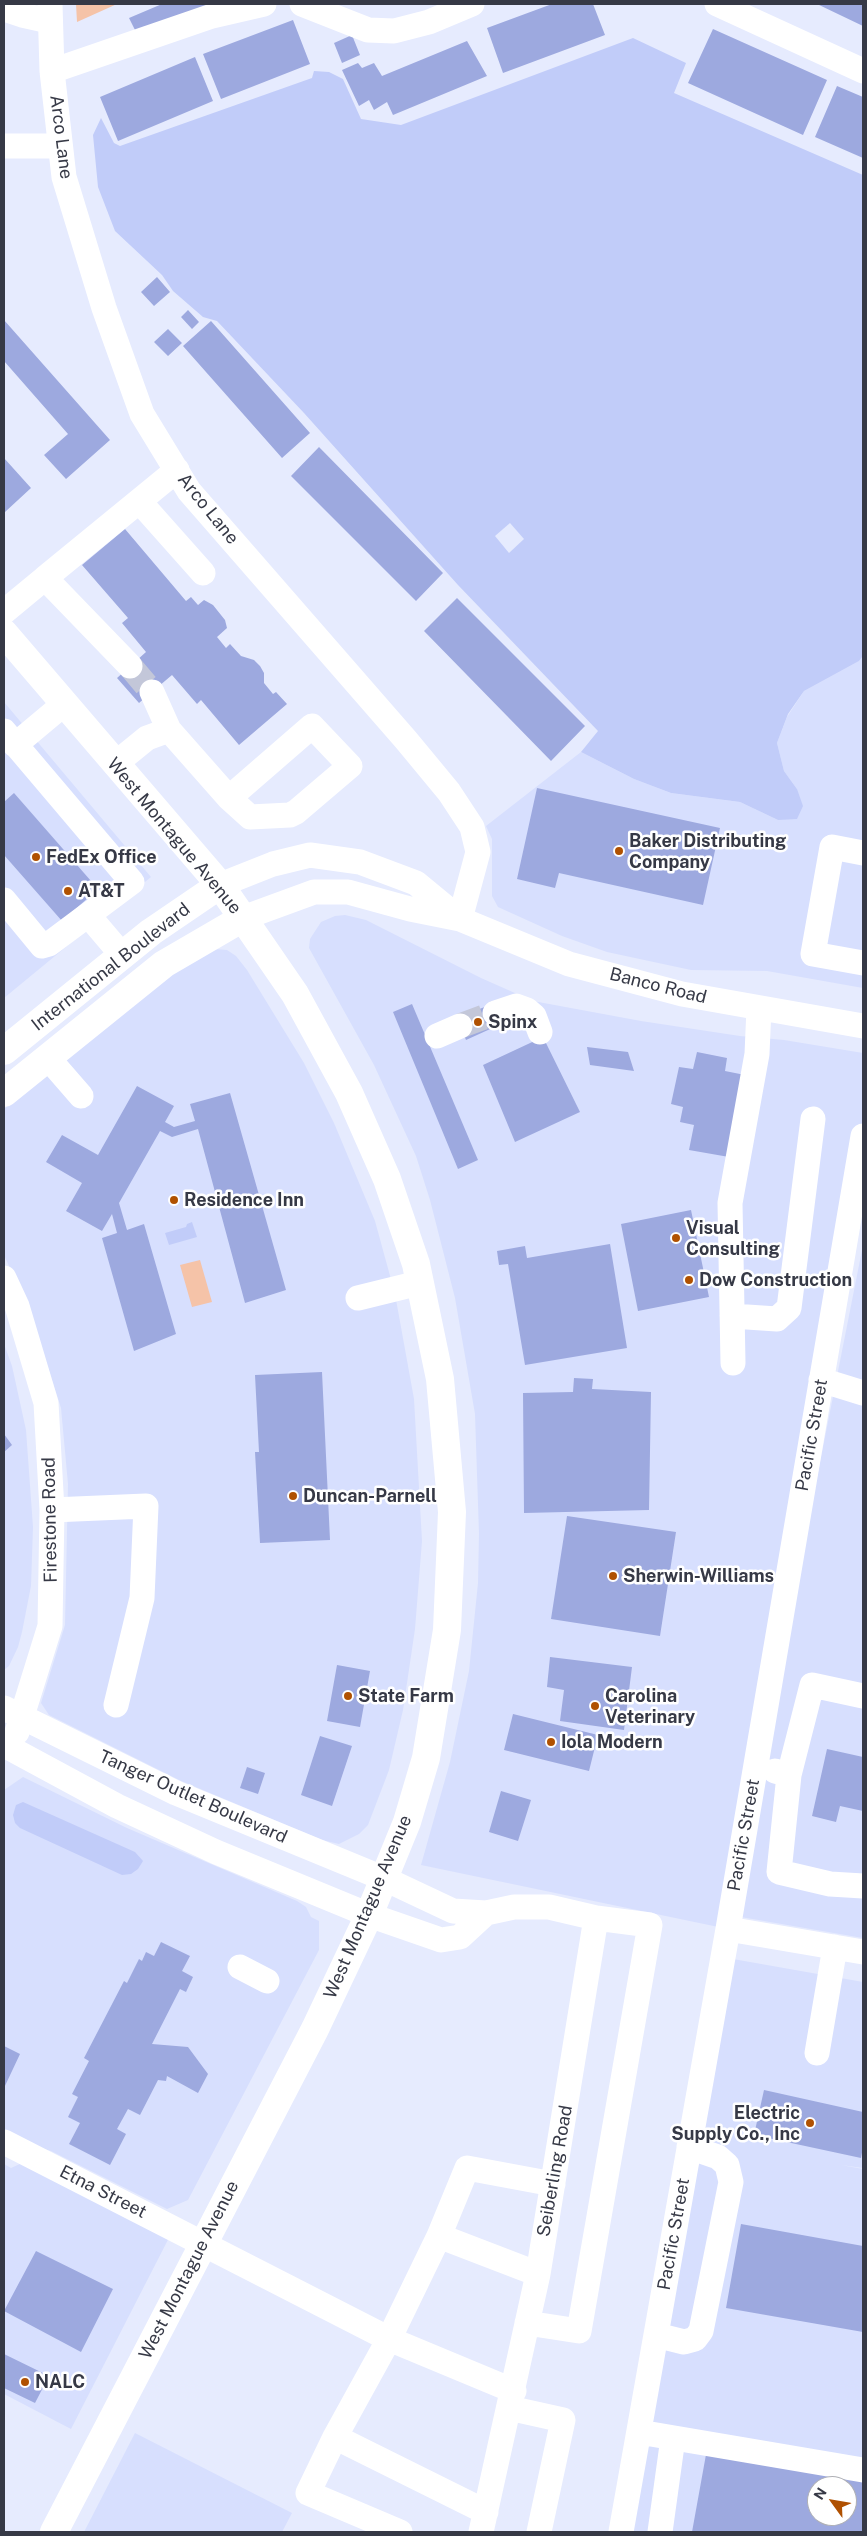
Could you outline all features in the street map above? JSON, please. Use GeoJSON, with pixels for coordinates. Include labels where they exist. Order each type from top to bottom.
{"type":"FeatureCollection","features":[{"type":"Feature","properties":{"kind":"main road","name":"West Montague Avenue"},"geometry":{"type":"LineString","coordinates":[[4,633],[220,885],[295,994],[349,1094],[387,1179],[416,1264],[440,1379],[452,1512],[447,1630],[426,1758],[407,1822],[385,1879],[315,2028],[54,2532]]}},
{"type":"Feature","properties":{"kind":"main road","name":"International Boulevard"},"geometry":{"type":"LineString","coordinates":[[4,1051],[122,955],[220,885]]}},
{"type":"Feature","properties":{"kind":"main road","name":"International Boulevard"},"geometry":{"type":"LineString","coordinates":[[4,1093],[164,964],[243,918]]}},
{"type":"Feature","properties":{"kind":"street"},"geometry":{"type":"LineString","coordinates":[[52,71],[212,16],[264,4]]}},
{"type":"Feature","properties":{"kind":"street"},"geometry":{"type":"LineString","coordinates":[[302,4],[341,21],[368,30],[394,31],[429,22],[472,4]]}},
{"type":"Feature","properties":{"kind":"street"},"geometry":{"type":"LineString","coordinates":[[717,4],[863,71]]}},
{"type":"Feature","properties":{"kind":"street"},"geometry":{"type":"LineString","coordinates":[[4,8],[22,16],[50,12]]}},
{"type":"Feature","properties":{"kind":"street","name":"Arco Lane"},"geometry":{"type":"LineString","coordinates":[[50,12],[52,71],[64,177],[104,308],[142,414],[189,491],[449,792],[472,827],[478,852],[460,919]]}},
{"type":"Feature","properties":{"kind":"street"},"geometry":{"type":"LineString","coordinates":[[4,146],[60,146]]}},
{"type":"Feature","properties":{"kind":"street"},"geometry":{"type":"LineString","coordinates":[[4,612],[177,470]]}},
{"type":"Feature","properties":{"kind":"street"},"geometry":{"type":"LineString","coordinates":[[139,501],[203,572]]}},
{"type":"Feature","properties":{"kind":"street"},"geometry":{"type":"LineString","coordinates":[[45,578],[130,666]]}},
{"type":"Feature","properties":{"kind":"street"},"geometry":{"type":"LineString","coordinates":[[152,692],[169,730],[229,798]]}},
{"type":"Feature","properties":{"kind":"street"},"geometry":{"type":"LineString","coordinates":[[4,900],[42,946],[49,944],[132,882],[10,738],[64,704]]}},
{"type":"Feature","properties":{"kind":"street"},"geometry":{"type":"LineString","coordinates":[[115,764],[147,738],[169,730]]}},
{"type":"Feature","properties":{"kind":"street"},"geometry":{"type":"LineString","coordinates":[[863,853],[832,847],[813,954],[863,963]]}},
{"type":"Feature","properties":{"kind":"street","name":"Banco Road"},"geometry":{"type":"LineString","coordinates":[[220,885],[273,864],[310,855],[360,862],[416,883],[460,919]]}},
{"type":"Feature","properties":{"kind":"street","name":"Banco Road"},"geometry":{"type":"LineString","coordinates":[[243,918],[314,892],[348,892],[410,909],[460,919],[569,964],[682,994],[863,1026]]}},
{"type":"Feature","properties":{"kind":"street"},"geometry":{"type":"LineString","coordinates":[[88,915],[122,955]]}},
{"type":"Feature","properties":{"kind":"street"},"geometry":{"type":"LineString","coordinates":[[495,1013],[516,1006],[527,1010],[534,1016],[540,1032]]}},
{"type":"Feature","properties":{"kind":"street"},"geometry":{"type":"LineString","coordinates":[[733,1363],[730,1203],[757,1054],[759,1008]]}},
{"type":"Feature","properties":{"kind":"street"},"geometry":{"type":"LineString","coordinates":[[437,1036],[460,1026]]}},
{"type":"Feature","properties":{"kind":"street"},"geometry":{"type":"LineString","coordinates":[[48,1058],[81,1096]]}},
{"type":"Feature","properties":{"kind":"street"},"geometry":{"type":"LineString","coordinates":[[732,1316],[777,1319],[789,1308],[813,1119]]}},
{"type":"Feature","properties":{"kind":"street","name":"Pacific Street"},"geometry":{"type":"LineString","coordinates":[[621,2532],[728,1929],[863,1136]]}},
{"type":"Feature","properties":{"kind":"street","name":"Firestone Road"},"geometry":{"type":"LineString","coordinates":[[4,1278],[17,1306],[46,1403],[52,1510],[50,1626],[13,1712],[6,1752]]}},
{"type":"Feature","properties":{"kind":"street"},"geometry":{"type":"LineString","coordinates":[[358,1298],[419,1283]]}},
{"type":"Feature","properties":{"kind":"street"},"geometry":{"type":"LineString","coordinates":[[821,1380],[863,1393]]}},
{"type":"Feature","properties":{"kind":"street"},"geometry":{"type":"LineString","coordinates":[[52,1510],[146,1506],[142,1598],[116,1705]]}},
{"type":"Feature","properties":{"kind":"street"},"geometry":{"type":"LineString","coordinates":[[863,1696],[812,1685],[789,1775],[779,1872],[830,1884],[863,1886]]}},
{"type":"Feature","properties":{"kind":"street","name":"Tanger Outlet Boulevard"},"geometry":{"type":"LineString","coordinates":[[13,1712],[176,1793],[385,1879]]}},
{"type":"Feature","properties":{"kind":"street","name":"Tanger Outlet Boulevard"},"geometry":{"type":"LineString","coordinates":[[6,1752],[216,1852],[369,1915]]}},
{"type":"Feature","properties":{"kind":"street"},"geometry":{"type":"LineString","coordinates":[[755,1767],[789,1775]]}},
{"type":"Feature","properties":{"kind":"street"},"geometry":{"type":"LineString","coordinates":[[385,1879],[453,1911],[486,1913],[514,1907],[549,1907],[596,1918],[650,1926],[579,2331],[527,2323]]}},
{"type":"Feature","properties":{"kind":"street"},"geometry":{"type":"LineString","coordinates":[[369,1915],[441,1940],[460,1937],[486,1913]]}},
{"type":"Feature","properties":{"kind":"street","name":"Seiberling Road"},"geometry":{"type":"LineString","coordinates":[[483,2522],[512,2399],[538,2274],[596,1918]]}},
{"type":"Feature","properties":{"kind":"street"},"geometry":{"type":"LineString","coordinates":[[728,1929],[863,1952]]}},
{"type":"Feature","properties":{"kind":"street"},"geometry":{"type":"LineString","coordinates":[[817,2053],[835,1947]]}},
{"type":"Feature","properties":{"kind":"street"},"geometry":{"type":"LineString","coordinates":[[240,1967],[267,1981]]}},
{"type":"Feature","properties":{"kind":"street","name":"Etna Street"},"geometry":{"type":"LineString","coordinates":[[4,2142],[389,2340],[512,2399],[563,2420],[539,2532]]}},
{"type":"Feature","properties":{"kind":"street"},"geometry":{"type":"LineString","coordinates":[[656,2335],[684,2342],[695,2339],[701,2331],[731,2182],[726,2165],[718,2157],[689,2148]]}},
{"type":"Feature","properties":{"kind":"street"},"geometry":{"type":"LineString","coordinates":[[400,2532],[308,2493],[335,2437],[389,2340],[439,2236],[467,2168],[553,2184]]}},
{"type":"Feature","properties":{"kind":"street"},"geometry":{"type":"LineString","coordinates":[[439,2236],[538,2274]]}},
{"type":"Feature","properties":{"kind":"street"},"geometry":{"type":"LineString","coordinates":[[638,2432],[863,2470]]}},
{"type":"Feature","properties":{"kind":"street"},"geometry":{"type":"LineString","coordinates":[[335,2437],[483,2522]]}},
{"type":"Feature","properties":{"kind":"street"},"geometry":{"type":"LineString","coordinates":[[660,2532],[673,2438]]}},
{"type":"Feature","properties":{"kind":"shaded area"},"geometry":{"type":"Polygon","coordinates":[[[76,4],[117,4],[77,22],[76,4]]]}},
{"type":"Feature","properties":{"kind":"shaded area"},"geometry":{"type":"Polygon","coordinates":[[[633,38],[686,63],[674,93],[863,175],[863,656],[859,661],[804,691],[788,714],[777,743],[784,771],[797,789],[803,806],[797,819],[778,820],[740,802],[671,793],[634,779],[581,752],[598,731],[458,585],[304,413],[217,321],[203,317],[173,291],[162,275],[115,231],[98,187],[93,135],[101,118],[114,143],[120,146],[312,78],[314,71],[329,72],[343,79],[361,119],[401,125],[633,38]]]}},
{"type":"Feature","properties":{"kind":"shaded area","name":"Baker Distributing Company"},"geometry":{"type":"Polygon","coordinates":[[[863,656],[863,988],[767,971],[691,970],[607,952],[562,936],[498,907],[492,896],[492,839],[486,826],[581,752],[634,779],[671,793],[740,802],[778,820],[797,789],[784,771],[777,743],[787,717],[804,691],[859,661],[863,656]]]}},
{"type":"Feature","properties":{"kind":"shaded area"},"geometry":{"type":"Polygon","coordinates":[[[4,702],[151,877],[4,998],[4,702]]]}},
{"type":"Feature","properties":{"kind":"shaded area"},"geometry":{"type":"Polygon","coordinates":[[[345,915],[366,920],[481,978],[533,1001],[641,1021],[740,1036],[784,1040],[863,1053],[863,1136],[728,1929],[421,1865],[450,1762],[469,1671],[478,1583],[479,1534],[475,1414],[455,1298],[430,1200],[416,1156],[374,1065],[309,948],[310,939],[321,922],[335,916],[345,915]]]}},
{"type":"Feature","properties":{"kind":"shaded area"},"geometry":{"type":"Polygon","coordinates":[[[214,949],[227,950],[236,956],[247,970],[304,1063],[334,1123],[375,1221],[395,1294],[414,1399],[422,1541],[415,1629],[403,1710],[389,1770],[368,1825],[359,1834],[339,1844],[322,1840],[179,1780],[49,1715],[41,1703],[65,1625],[68,1484],[61,1408],[31,1315],[4,1255],[4,1109],[176,969],[214,949]]]}},
{"type":"Feature","properties":{"kind":"shaded area"},"geometry":{"type":"Polygon","coordinates":[[[192,1222],[197,1237],[169,1245],[165,1233],[186,1227],[187,1224],[192,1222]]]}},
{"type":"Feature","properties":{"kind":"shaded area"},"geometry":{"type":"Polygon","coordinates":[[[863,1245],[863,1938],[735,1916],[786,1634],[863,1245]]]}},
{"type":"Feature","properties":{"kind":"shaded area"},"geometry":{"type":"Polygon","coordinates":[[[200,1260],[212,1302],[192,1307],[180,1265],[200,1260]]]}},
{"type":"Feature","properties":{"kind":"shaded area"},"geometry":{"type":"Polygon","coordinates":[[[4,1344],[12,1366],[26,1430],[33,1527],[31,1586],[22,1632],[18,1647],[9,1666],[4,1670],[4,1344]]]}},
{"type":"Feature","properties":{"kind":"shaded area"},"geometry":{"type":"Polygon","coordinates":[[[23,1777],[127,1828],[297,1901],[306,1907],[311,1917],[319,1921],[319,1950],[188,2200],[167,2209],[51,2151],[33,2146],[4,2132],[4,1790],[23,1777]]]}},
{"type":"Feature","properties":{"kind":"shaded area"},"geometry":{"type":"Polygon","coordinates":[[[23,1802],[135,1852],[143,1861],[138,1869],[131,1874],[122,1875],[20,1828],[15,1823],[13,1815],[16,1805],[23,1802]]]}},
{"type":"Feature","properties":{"kind":"shaded area"},"geometry":{"type":"Polygon","coordinates":[[[733,1959],[863,1982],[863,2168],[841,2165],[863,2169],[863,2532],[621,2532],[733,1959]]]}},
{"type":"Feature","properties":{"kind":"shaded area"},"geometry":{"type":"Polygon","coordinates":[[[35,2157],[174,2228],[71,2429],[4,2394],[4,2164],[11,2168],[35,2157]]]}},
{"type":"Feature","properties":{"kind":"shaded area"},"geometry":{"type":"Polygon","coordinates":[[[135,2433],[292,2513],[282,2532],[84,2532],[135,2433]]]}},
{"type":"Feature","properties":{"kind":"pier"},"geometry":{"type":"Polygon","coordinates":[[[510,523],[524,539],[509,553],[495,536],[510,523]]]}},
{"type":"Feature","properties":{"kind":"building"},"geometry":{"type":"Polygon","coordinates":[[[162,4],[215,4],[138,36],[129,18],[162,4]]]}},
{"type":"Feature","properties":{"kind":"building"},"geometry":{"type":"Polygon","coordinates":[[[552,4],[593,4],[605,35],[503,73],[487,28],[552,4]]]}},
{"type":"Feature","properties":{"kind":"building"},"geometry":{"type":"Polygon","coordinates":[[[817,4],[863,4],[863,26],[817,4]]]}},
{"type":"Feature","properties":{"kind":"building"},"geometry":{"type":"Polygon","coordinates":[[[293,20],[310,64],[221,99],[203,54],[293,20]]]}},
{"type":"Feature","properties":{"kind":"building"},"geometry":{"type":"Polygon","coordinates":[[[713,29],[827,80],[803,135],[688,83],[713,29]]]}},
{"type":"Feature","properties":{"kind":"building"},"geometry":{"type":"Polygon","coordinates":[[[352,35],[360,55],[342,63],[334,43],[352,35]]]}},
{"type":"Feature","properties":{"kind":"building"},"geometry":{"type":"Polygon","coordinates":[[[467,41],[487,76],[393,115],[387,102],[374,110],[369,100],[359,106],[342,70],[358,63],[362,68],[374,63],[382,76],[467,41]]]}},
{"type":"Feature","properties":{"kind":"building"},"geometry":{"type":"Polygon","coordinates":[[[195,57],[213,101],[118,141],[100,97],[195,57]]]}},
{"type":"Feature","properties":{"kind":"building"},"geometry":{"type":"Polygon","coordinates":[[[837,86],[863,97],[863,158],[815,137],[837,86]]]}},
{"type":"Feature","properties":{"kind":"building"},"geometry":{"type":"Polygon","coordinates":[[[157,277],[170,292],[154,306],[141,292],[157,277]]]}},
{"type":"Feature","properties":{"kind":"building"},"geometry":{"type":"Polygon","coordinates":[[[188,310],[199,322],[192,329],[181,317],[188,310]]]}},
{"type":"Feature","properties":{"kind":"building"},"geometry":{"type":"Polygon","coordinates":[[[4,320],[110,440],[66,479],[44,455],[68,434],[4,361],[4,320]]]}},
{"type":"Feature","properties":{"kind":"building"},"geometry":{"type":"Polygon","coordinates":[[[211,321],[310,433],[282,458],[183,346],[211,321]]]}},
{"type":"Feature","properties":{"kind":"building"},"geometry":{"type":"Polygon","coordinates":[[[168,329],[182,343],[168,356],[154,342],[168,329]]]}},
{"type":"Feature","properties":{"kind":"building"},"geometry":{"type":"Polygon","coordinates":[[[319,447],[443,573],[416,601],[291,476],[319,447]]]}},
{"type":"Feature","properties":{"kind":"building"},"geometry":{"type":"Polygon","coordinates":[[[4,458],[31,488],[5,512],[4,510],[4,458]]]}},
{"type":"Feature","properties":{"kind":"building"},"geometry":{"type":"Polygon","coordinates":[[[125,529],[186,601],[191,597],[198,605],[204,600],[213,605],[225,620],[227,628],[217,637],[226,648],[230,644],[241,656],[254,660],[264,673],[264,683],[273,694],[276,692],[287,704],[239,745],[201,700],[197,704],[172,675],[139,703],[117,678],[146,652],[122,623],[128,618],[82,565],[125,529]]]}},
{"type":"Feature","properties":{"kind":"building"},"geometry":{"type":"Polygon","coordinates":[[[457,598],[585,726],[551,761],[424,631],[457,598]]]}},
{"type":"Feature","properties":{"kind":"building","name":"Baker Distributing Company"},"geometry":{"type":"Polygon","coordinates":[[[537,788],[720,828],[703,905],[559,873],[555,888],[517,879],[537,788]]]}},
{"type":"Feature","properties":{"kind":"building"},"geometry":{"type":"Polygon","coordinates":[[[14,793],[98,889],[62,921],[4,855],[4,802],[14,793]]]}},
{"type":"Feature","properties":{"kind":"building"},"geometry":{"type":"Polygon","coordinates":[[[412,1004],[478,1160],[458,1169],[393,1012],[412,1004]]]}},
{"type":"Feature","properties":{"kind":"building","name":"Spinx"},"geometry":{"type":"Polygon","coordinates":[[[492,1004],[499,1025],[466,1040],[457,1018],[492,1004]]]}},
{"type":"Feature","properties":{"kind":"building","name":"Spinx"},"geometry":{"type":"Polygon","coordinates":[[[543,1037],[580,1112],[515,1142],[483,1065],[543,1037]]]}},
{"type":"Feature","properties":{"kind":"building"},"geometry":{"type":"Polygon","coordinates":[[[587,1047],[628,1052],[634,1071],[590,1065],[587,1047]]]}},
{"type":"Feature","properties":{"kind":"building"},"geometry":{"type":"Polygon","coordinates":[[[697,1052],[727,1058],[725,1071],[745,1075],[729,1157],[689,1150],[694,1125],[680,1122],[683,1107],[671,1104],[679,1067],[693,1069],[697,1052]]]}},
{"type":"Feature","properties":{"kind":"building"},"geometry":{"type":"Polygon","coordinates":[[[137,1086],[174,1106],[165,1122],[174,1127],[195,1121],[190,1104],[230,1093],[286,1290],[245,1303],[198,1129],[172,1137],[160,1131],[119,1203],[127,1230],[144,1224],[176,1334],[134,1351],[102,1238],[117,1233],[112,1214],[102,1231],[66,1211],[82,1183],[46,1162],[62,1135],[98,1155],[137,1086]]]}},
{"type":"Feature","properties":{"kind":"building"},"geometry":{"type":"Polygon","coordinates":[[[691,1210],[709,1297],[638,1311],[621,1224],[691,1210]]]}},
{"type":"Feature","properties":{"kind":"building"},"geometry":{"type":"Polygon","coordinates":[[[610,1244],[627,1348],[525,1365],[508,1264],[499,1265],[497,1251],[525,1246],[527,1258],[610,1244]]]}},
{"type":"Feature","properties":{"kind":"building","name":"Duncan-Parnell"},"geometry":{"type":"Polygon","coordinates":[[[322,1372],[330,1540],[260,1543],[255,1452],[259,1452],[255,1375],[322,1372]]]}},
{"type":"Feature","properties":{"kind":"building"},"geometry":{"type":"Polygon","coordinates":[[[574,1378],[593,1379],[592,1389],[651,1392],[649,1510],[524,1513],[523,1393],[573,1392],[574,1378]]]}},
{"type":"Feature","properties":{"kind":"building"},"geometry":{"type":"Polygon","coordinates":[[[4,1434],[12,1445],[4,1452],[4,1434]]]}},
{"type":"Feature","properties":{"kind":"building","name":"Sherwin-Williams"},"geometry":{"type":"Polygon","coordinates":[[[567,1516],[676,1532],[660,1636],[551,1619],[567,1516]]]}},
{"type":"Feature","properties":{"kind":"building","name":"Carolina Veterinary"},"geometry":{"type":"Polygon","coordinates":[[[550,1657],[632,1667],[624,1730],[560,1721],[564,1690],[547,1687],[550,1657]]]}},
{"type":"Feature","properties":{"kind":"building","name":"State Farm"},"geometry":{"type":"Polygon","coordinates":[[[337,1665],[370,1671],[360,1727],[327,1721],[337,1665]]]}},
{"type":"Feature","properties":{"kind":"building","name":"Iola Modern"},"geometry":{"type":"Polygon","coordinates":[[[513,1714],[598,1735],[589,1771],[504,1750],[513,1714]]]}},
{"type":"Feature","properties":{"kind":"building"},"geometry":{"type":"Polygon","coordinates":[[[320,1736],[352,1746],[332,1806],[301,1795],[320,1736]]]}},
{"type":"Feature","properties":{"kind":"building"},"geometry":{"type":"Polygon","coordinates":[[[827,1749],[863,1757],[863,1811],[840,1806],[836,1822],[812,1816],[827,1749]]]}},
{"type":"Feature","properties":{"kind":"building"},"geometry":{"type":"Polygon","coordinates":[[[247,1767],[265,1773],[258,1794],[240,1788],[247,1767]]]}},
{"type":"Feature","properties":{"kind":"building"},"geometry":{"type":"Polygon","coordinates":[[[501,1791],[531,1800],[518,1841],[489,1832],[501,1791]]]}},
{"type":"Feature","properties":{"kind":"building"},"geometry":{"type":"Polygon","coordinates":[[[161,1942],[190,1956],[182,1971],[193,1977],[186,1992],[180,1989],[152,2044],[188,2047],[208,2074],[198,2093],[167,2076],[166,2081],[158,2080],[140,2115],[128,2109],[117,2129],[126,2134],[110,2165],[69,2144],[80,2123],[68,2117],[78,2097],[72,2094],[89,2061],[84,2058],[124,1981],[127,1983],[139,1959],[142,1961],[146,1952],[154,1956],[161,1942]]]}},
{"type":"Feature","properties":{"kind":"building"},"geometry":{"type":"Polygon","coordinates":[[[4,2046],[20,2054],[4,2088],[4,2046]]]}},
{"type":"Feature","properties":{"kind":"building","name":"Electric Supply Co., Inc"},"geometry":{"type":"Polygon","coordinates":[[[764,2090],[863,2112],[863,2147],[861,2158],[754,2135],[764,2090]]]}},
{"type":"Feature","properties":{"kind":"building"},"geometry":{"type":"Polygon","coordinates":[[[741,2224],[863,2246],[863,2332],[726,2308],[741,2224]]]}},
{"type":"Feature","properties":{"kind":"building"},"geometry":{"type":"Polygon","coordinates":[[[36,2251],[113,2289],[81,2352],[4,2311],[36,2251]]]}},
{"type":"Feature","properties":{"kind":"building","name":"NALC"},"geometry":{"type":"Polygon","coordinates":[[[4,2354],[49,2376],[35,2403],[4,2388],[4,2354]]]}},
{"type":"Feature","properties":{"kind":"building"},"geometry":{"type":"Polygon","coordinates":[[[707,2449],[863,2477],[863,2532],[692,2532],[707,2449]]]}},
{"type":"Feature","properties":{"kind":"tunnel"},"geometry":{"type":"LineString","coordinates":[[130,666],[152,692]]}},
{"type":"Feature","properties":{"kind":"tunnel"},"geometry":{"type":"LineString","coordinates":[[460,1026],[495,1013]]}},
{"type":"Feature","properties":{"kind":"place","name":"Baker Distributing Company"},"geometry":{"type":"Point","coordinates":[619,851]}},
{"type":"Feature","properties":{"kind":"place","name":"FedEx Office"},"geometry":{"type":"Point","coordinates":[36,857]}},
{"type":"Feature","properties":{"kind":"place","name":"AT&T"},"geometry":{"type":"Point","coordinates":[68,891]}},
{"type":"Feature","properties":{"kind":"place","name":"Spinx"},"geometry":{"type":"Point","coordinates":[478,1022]}},
{"type":"Feature","properties":{"kind":"place","name":"Residence Inn"},"geometry":{"type":"Point","coordinates":[174,1200]}},
{"type":"Feature","properties":{"kind":"place","name":"Visual Consulting"},"geometry":{"type":"Point","coordinates":[676,1238]}},
{"type":"Feature","properties":{"kind":"place","name":"Dow Construction"},"geometry":{"type":"Point","coordinates":[689,1280]}},
{"type":"Feature","properties":{"kind":"place","name":"Duncan-Parnell"},"geometry":{"type":"Point","coordinates":[293,1496]}},
{"type":"Feature","properties":{"kind":"place","name":"Sherwin-Williams"},"geometry":{"type":"Point","coordinates":[613,1576]}},
{"type":"Feature","properties":{"kind":"place","name":"State Farm"},"geometry":{"type":"Point","coordinates":[348,1696]}},
{"type":"Feature","properties":{"kind":"place","name":"Carolina Veterinary"},"geometry":{"type":"Point","coordinates":[595,1706]}},
{"type":"Feature","properties":{"kind":"place","name":"Iola Modern"},"geometry":{"type":"Point","coordinates":[551,1742]}},
{"type":"Feature","properties":{"kind":"place","name":"Electric Supply Co., Inc"},"geometry":{"type":"Point","coordinates":[810,2123]}},
{"type":"Feature","properties":{"kind":"place","name":"NALC"},"geometry":{"type":"Point","coordinates":[25,2382]}}]}
